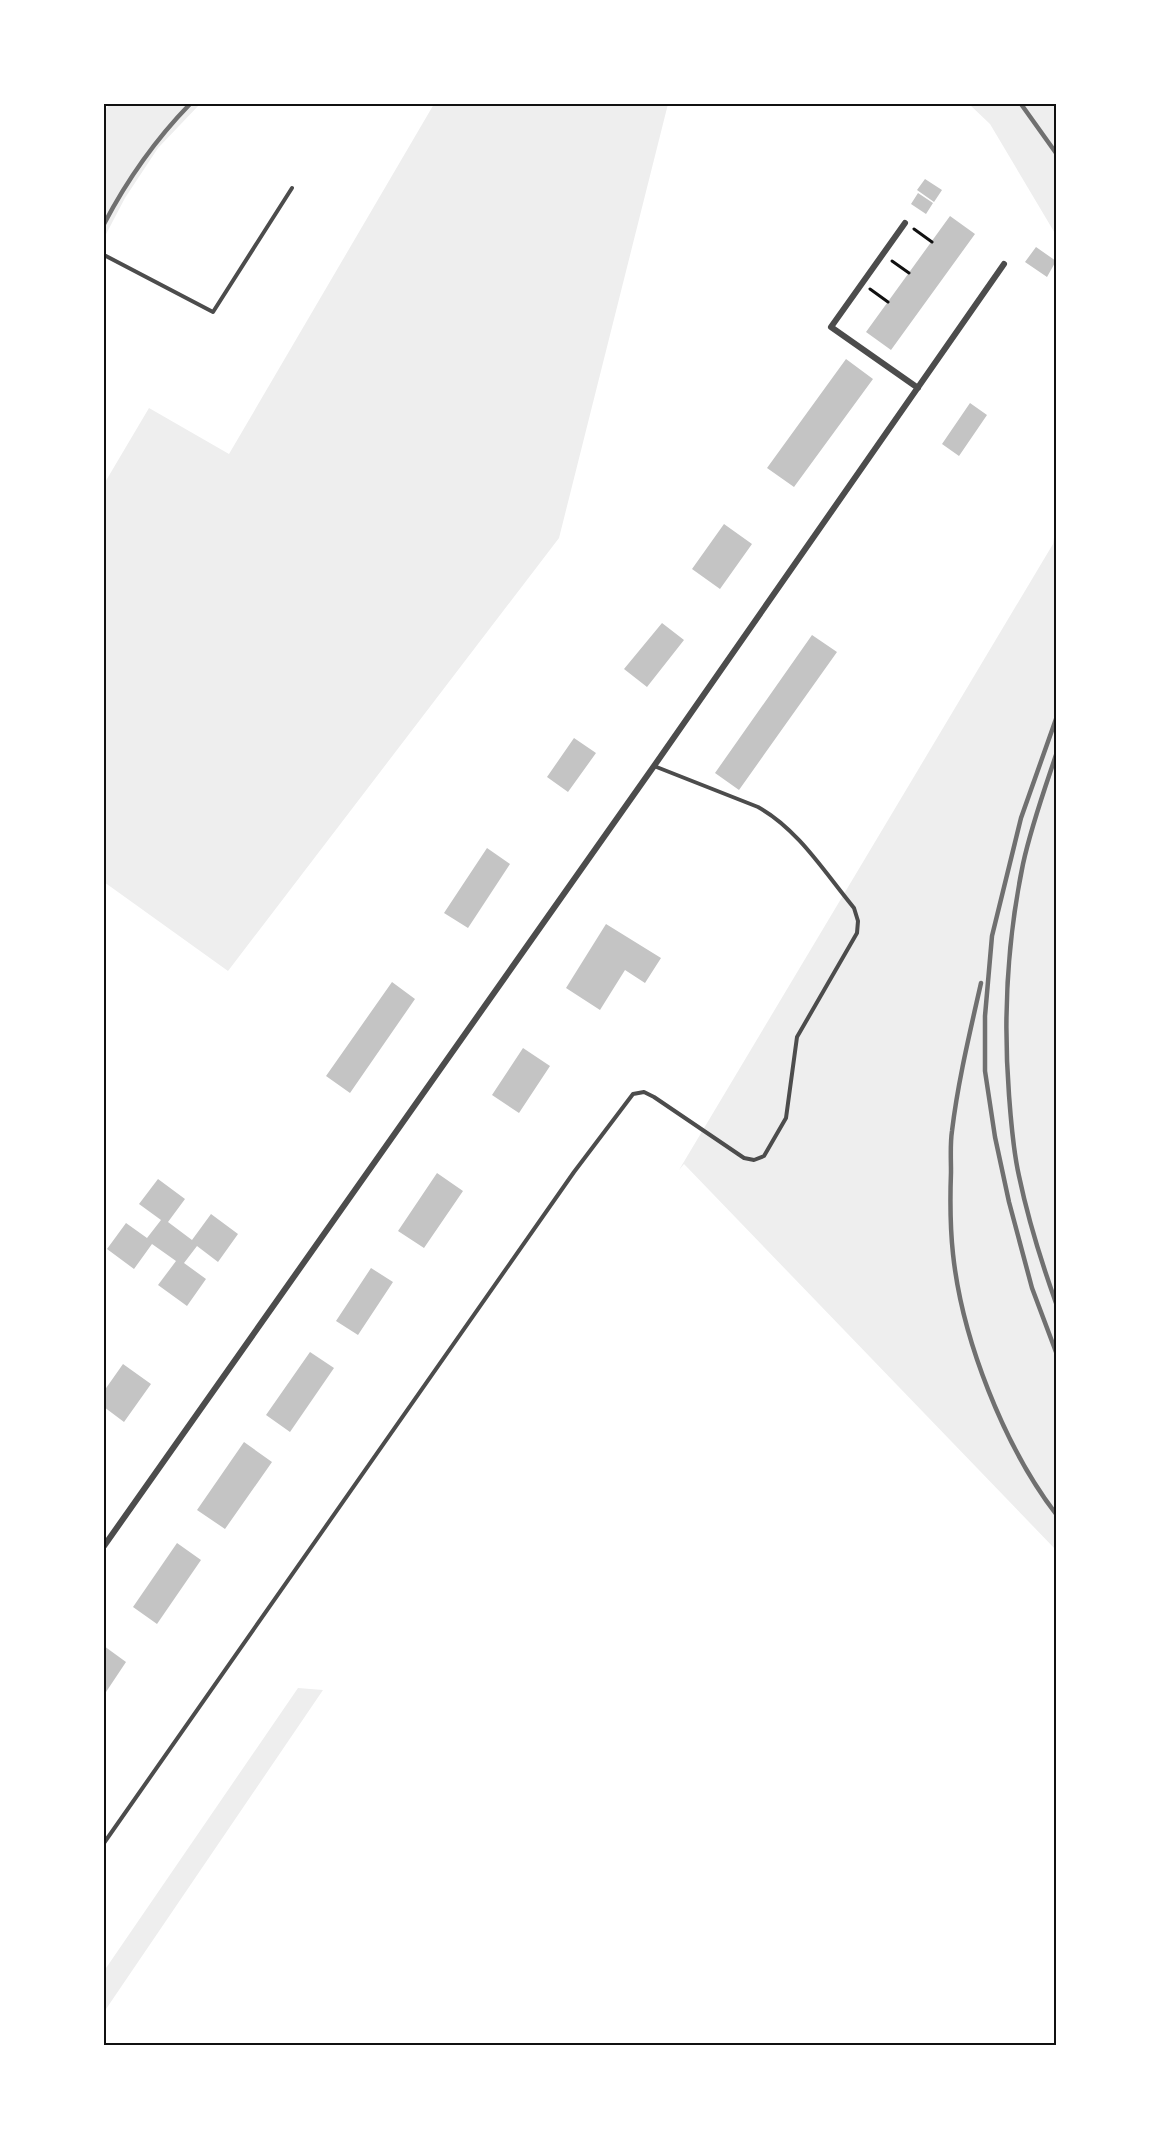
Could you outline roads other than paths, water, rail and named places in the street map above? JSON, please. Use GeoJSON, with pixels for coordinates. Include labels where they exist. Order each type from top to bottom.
{"type":"FeatureCollection","features":[{"type":"Feature","properties":{"kind":"street"},"geometry":{"type":"LineString","coordinates":[[905,223],[831,327],[918,388]]}},
{"type":"Feature","properties":{"kind":"street"},"geometry":{"type":"LineString","coordinates":[[104,1546],[654,766],[1004,264]]}},
{"type":"Feature","properties":{"kind":"lane"},"geometry":{"type":"LineString","coordinates":[[104,255],[213,312],[292,188]]}},
{"type":"Feature","properties":{"kind":"lane"},"geometry":{"type":"LineString","coordinates":[[104,1843],[568,1182],[633,1094],[644,1092],[744,1158],[754,1160],[764,1156],[786,1118],[797,1037],[857,933],[858,921],[854,908],[788,828],[775,816],[758,807],[654,766]]}},
{"type":"Feature","properties":{"kind":"railway"},"geometry":{"type":"LineString","coordinates":[[104,224],[143,161],[165,131],[190,104]]}},
{"type":"Feature","properties":{"kind":"railway"},"geometry":{"type":"LineString","coordinates":[[1021,104],[1056,153]]}},
{"type":"Feature","properties":{"kind":"railway"},"geometry":{"type":"LineString","coordinates":[[1056,719],[1021,818],[992,936],[985,1016],[985,1071],[995,1137],[1009,1202],[1032,1288],[1056,1352]]}},
{"type":"Feature","properties":{"kind":"railway"},"geometry":{"type":"LineString","coordinates":[[1056,755],[1023,864],[1010,950],[1006,1037],[1017,1166],[1040,1256],[1056,1303]]}},
{"type":"Feature","properties":{"kind":"railway"},"geometry":{"type":"LineString","coordinates":[[981,983],[961,1075],[951,1136],[950,1213],[953,1254],[966,1321],[988,1390],[1019,1457],[1056,1514]]}}]}
